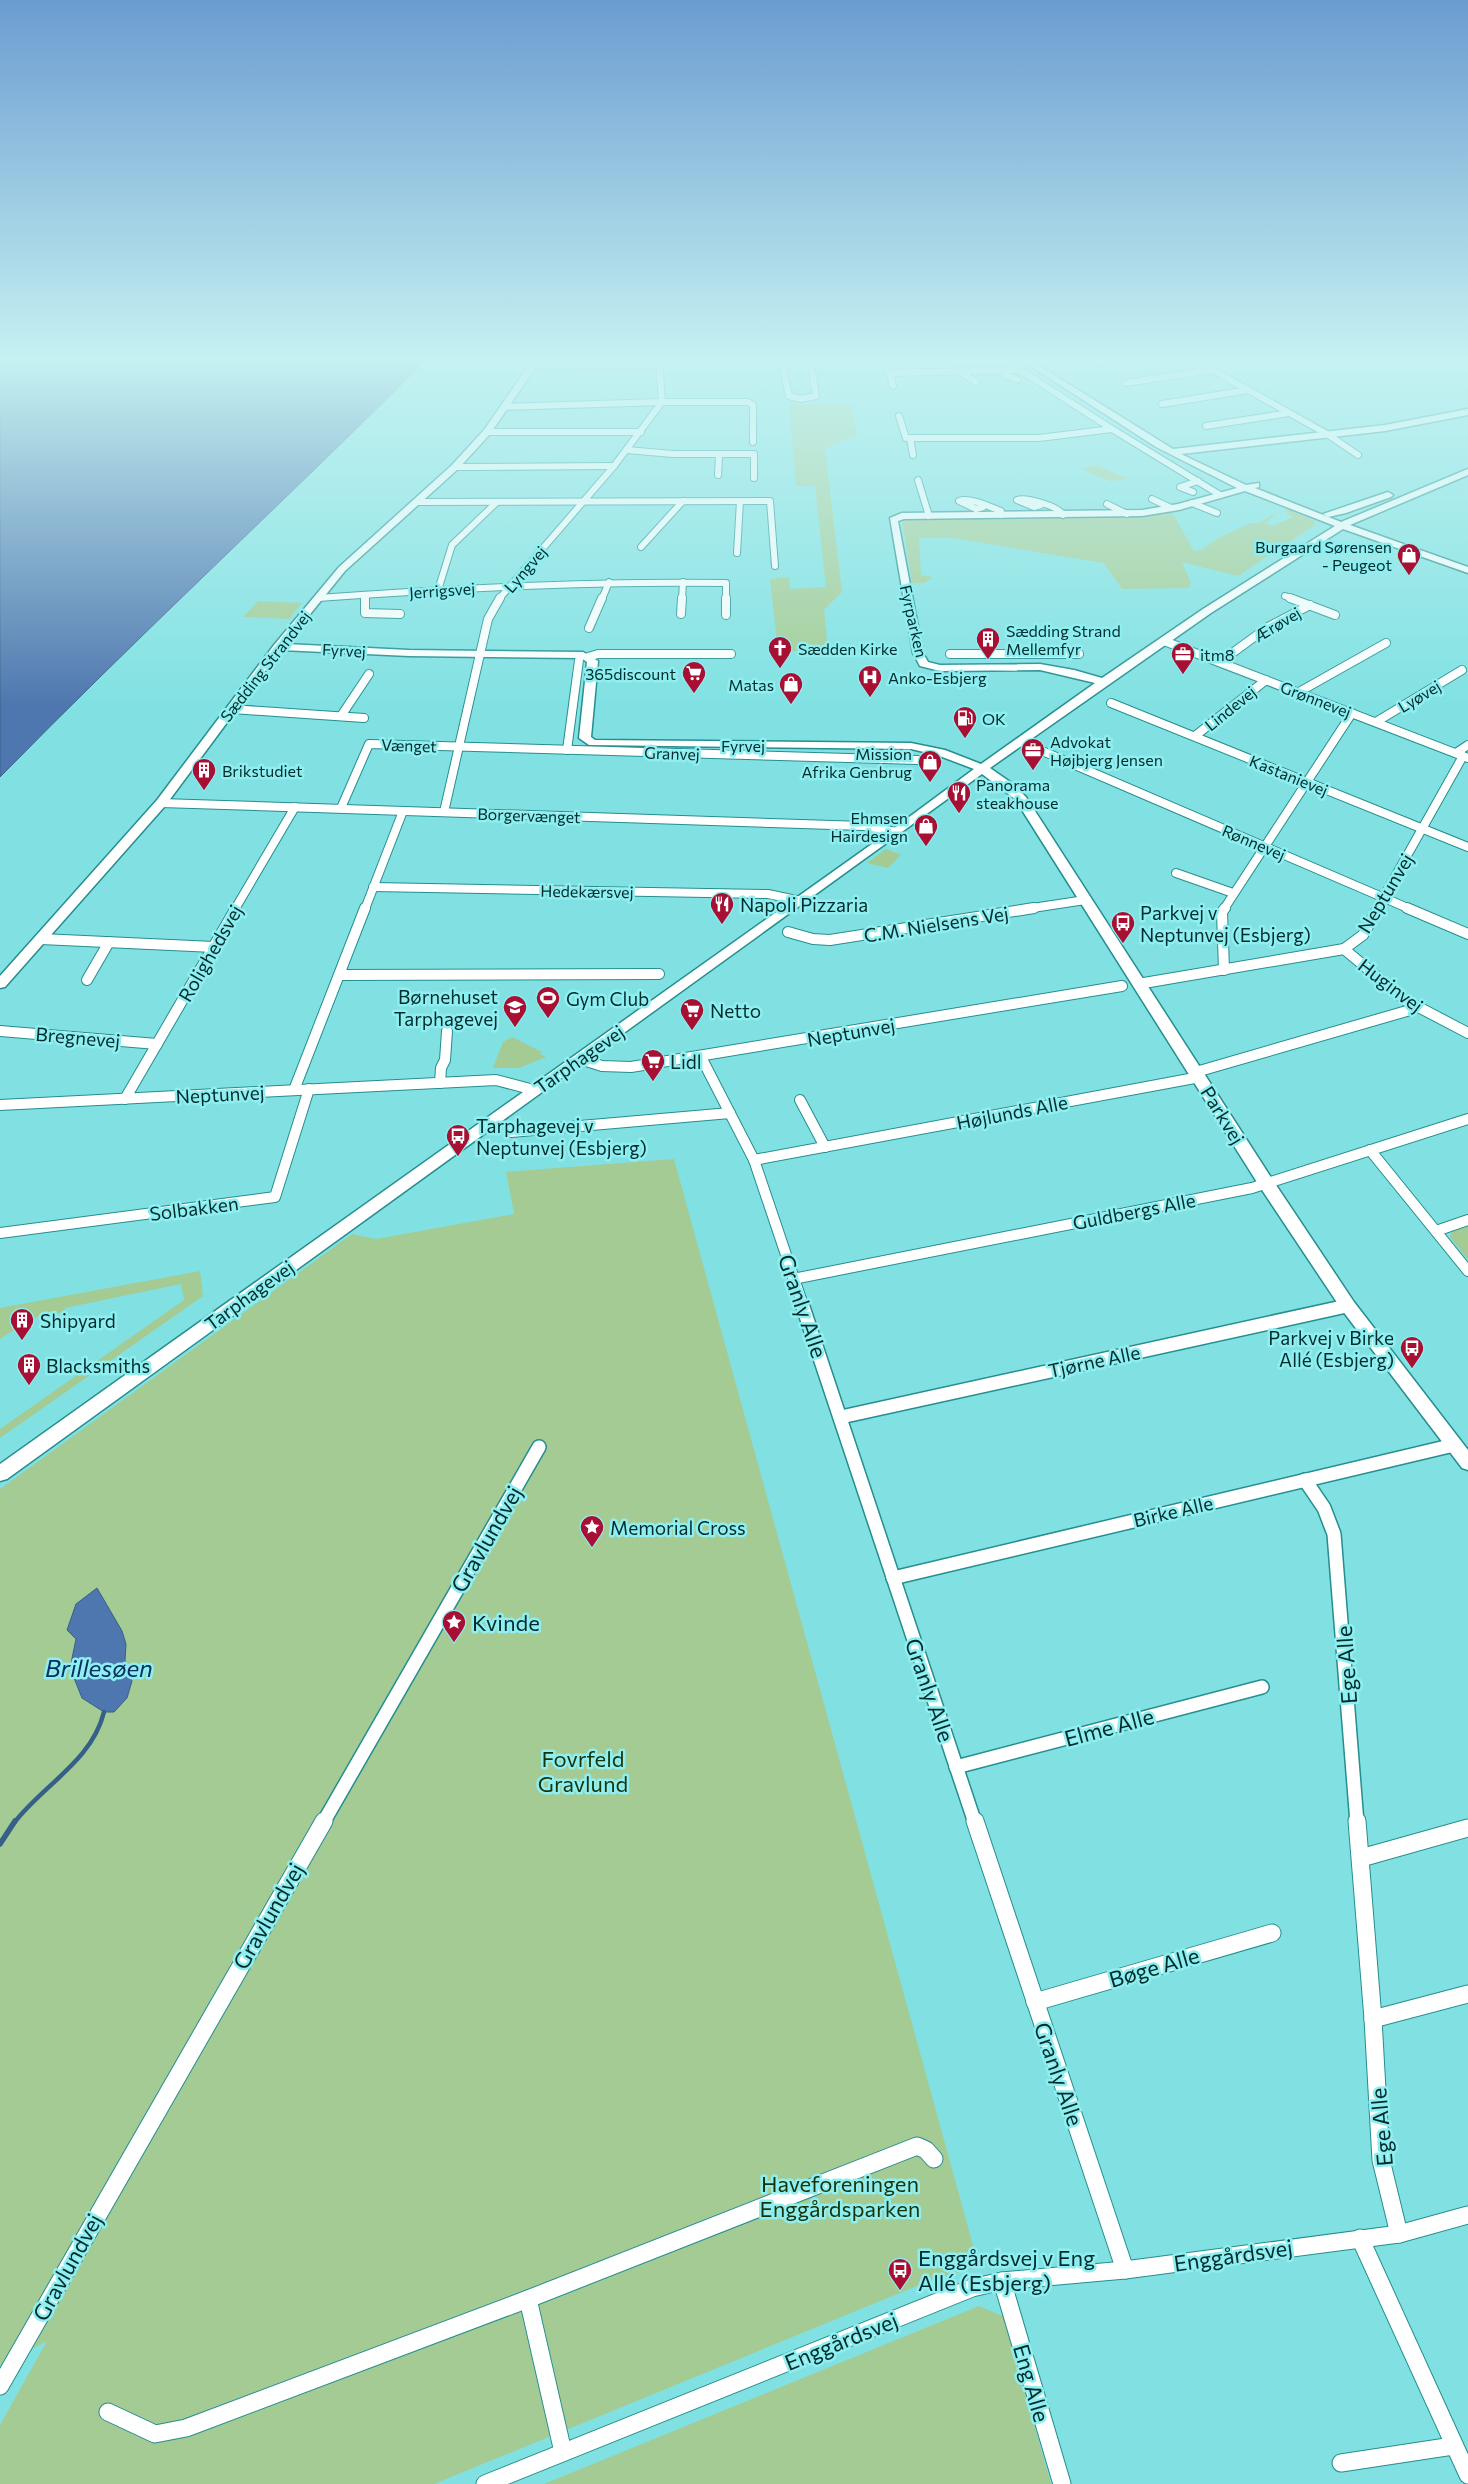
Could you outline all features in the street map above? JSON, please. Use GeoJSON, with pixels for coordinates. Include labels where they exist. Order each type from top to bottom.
{"type":"FeatureCollection","features":[{"type":"Feature","properties":{"kind":"street","name":"Sædding Strandvej"},"geometry":{"type":"LineString","coordinates":[[0,984],[161,802],[278,648],[342,569],[447,474]]}},
{"type":"Feature","properties":{"kind":"street","name":"Lyngvej"},"geometry":{"type":"LineString","coordinates":[[444,812],[488,618],[494,606],[509,586],[607,474]]}},
{"type":"Feature","properties":{"kind":"street"},"geometry":{"type":"LineString","coordinates":[[754,474],[754,478]]}},
{"type":"Feature","properties":{"kind":"street"},"geometry":{"type":"LineString","coordinates":[[1186,474],[1220,495]]}},
{"type":"Feature","properties":{"kind":"street"},"geometry":{"type":"LineString","coordinates":[[1224,474],[1296,510],[1339,521],[1468,564]]}},
{"type":"Feature","properties":{"kind":"street","name":"Tarphagevej"},"geometry":{"type":"LineString","coordinates":[[1387,496],[1459,474]]}},
{"type":"Feature","properties":{"kind":"street","name":"Tarphagevej"},"geometry":{"type":"LineString","coordinates":[[1207,611],[1283,551],[1339,521],[1460,474]]}},
{"type":"Feature","properties":{"kind":"street"},"geometry":{"type":"LineString","coordinates":[[918,480],[929,516]]}},
{"type":"Feature","properties":{"kind":"street"},"geometry":{"type":"LineString","coordinates":[[1198,481],[1180,487],[1192,498],[1217,513]]}},
{"type":"Feature","properties":{"kind":"street"},"geometry":{"type":"LineString","coordinates":[[1249,486],[1468,570]]}},
{"type":"Feature","properties":{"kind":"street","name":"Fyrparken"},"geometry":{"type":"LineString","coordinates":[[1103,682],[1059,669],[1019,667],[940,668],[929,666],[921,661],[893,520],[902,516],[1127,514],[1171,508],[1192,498],[1220,495],[1249,486]]}},
{"type":"Feature","properties":{"kind":"street"},"geometry":{"type":"LineString","coordinates":[[1339,521],[1376,504],[1387,496]]}},
{"type":"Feature","properties":{"kind":"street"},"geometry":{"type":"LineString","coordinates":[[1339,521],[1337,514],[1378,497],[1387,496]]}},
{"type":"Feature","properties":{"kind":"street"},"geometry":{"type":"LineString","coordinates":[[1152,499],[1171,508]]}},
{"type":"Feature","properties":{"kind":"street"},"geometry":{"type":"LineString","coordinates":[[641,547],[683,501]]}},
{"type":"Feature","properties":{"kind":"street"},"geometry":{"type":"LineString","coordinates":[[737,553],[740,501]]}},
{"type":"Feature","properties":{"kind":"street"},"geometry":{"type":"LineString","coordinates":[[417,502],[770,501],[775,566]]}},
{"type":"Feature","properties":{"kind":"street"},"geometry":{"type":"LineString","coordinates":[[438,590],[452,545],[497,502]]}},
{"type":"Feature","properties":{"kind":"street"},"geometry":{"type":"LineString","coordinates":[[1108,504],[1127,514]]}},
{"type":"Feature","properties":{"kind":"street","name":"Fyrparken"},"geometry":{"type":"LineString","coordinates":[[1041,505],[1049,505],[1061,511],[1063,515]]}},
{"type":"Feature","properties":{"kind":"street","name":"Fyrparken"},"geometry":{"type":"LineString","coordinates":[[982,506],[1000,511],[1001,515]]}},
{"type":"Feature","properties":{"kind":"street","name":"Tarphagevej"},"geometry":{"type":"LineString","coordinates":[[0,1474],[897,832],[982,768],[1207,611],[1304,549],[1339,521]]}},
{"type":"Feature","properties":{"kind":"street"},"geometry":{"type":"LineString","coordinates":[[589,628],[608,582]]}},
{"type":"Feature","properties":{"kind":"street","name":"Jerrigsvej"},"geometry":{"type":"LineString","coordinates":[[318,598],[608,582],[726,583],[726,615]]}},
{"type":"Feature","properties":{"kind":"street"},"geometry":{"type":"LineString","coordinates":[[681,614],[683,582]]}},
{"type":"Feature","properties":{"kind":"street","name":"Jerrigsvej"},"geometry":{"type":"LineString","coordinates":[[365,594],[364,613],[400,614]]}},
{"type":"Feature","properties":{"kind":"street","name":"Ærøvej"},"geometry":{"type":"LineString","coordinates":[[1285,596],[1335,615]]}},
{"type":"Feature","properties":{"kind":"street","name":"Ærøvej"},"geometry":{"type":"LineString","coordinates":[[1220,662],[1268,627],[1310,605]]}},
{"type":"Feature","properties":{"kind":"street","name":"Grønnevej"},"geometry":{"type":"LineString","coordinates":[[1164,641],[1462,755]]}},
{"type":"Feature","properties":{"kind":"street"},"geometry":{"type":"LineString","coordinates":[[1299,692],[1386,643]]}},
{"type":"Feature","properties":{"kind":"street","name":"Fyrvej"},"geometry":{"type":"LineString","coordinates":[[278,648],[578,655],[593,661],[585,738],[593,744],[911,746],[938,751],[982,768]]}},
{"type":"Feature","properties":{"kind":"street","name":"Fyrvej"},"geometry":{"type":"LineString","coordinates":[[583,658],[598,654],[731,654]]}},
{"type":"Feature","properties":{"kind":"street","name":"Fyrparken"},"geometry":{"type":"LineString","coordinates":[[950,654],[1080,654]]}},
{"type":"Feature","properties":{"kind":"street"},"geometry":{"type":"LineString","coordinates":[[1014,654],[1019,667]]}},
{"type":"Feature","properties":{"kind":"street"},"geometry":{"type":"LineString","coordinates":[[567,750],[578,673],[583,658]]}},
{"type":"Feature","properties":{"kind":"street","name":"Lyøvej"},"geometry":{"type":"LineString","coordinates":[[1376,722],[1462,670]]}},
{"type":"Feature","properties":{"kind":"street"},"geometry":{"type":"LineString","coordinates":[[578,673],[592,673]]}},
{"type":"Feature","properties":{"kind":"street"},"geometry":{"type":"LineString","coordinates":[[341,716],[369,674]]}},
{"type":"Feature","properties":{"kind":"street","name":"Lindevej"},"geometry":{"type":"LineString","coordinates":[[1195,736],[1266,680]]}},
{"type":"Feature","properties":{"kind":"street","name":"Kastanievej"},"geometry":{"type":"LineString","coordinates":[[1111,703],[1468,847]]}},
{"type":"Feature","properties":{"kind":"street"},"geometry":{"type":"LineString","coordinates":[[232,709],[364,718]]}},
{"type":"Feature","properties":{"kind":"street"},"geometry":{"type":"LineString","coordinates":[[1224,970],[1222,912],[1232,893],[1352,713]]}},
{"type":"Feature","properties":{"kind":"street","name":"Vænget"},"geometry":{"type":"LineString","coordinates":[[341,808],[370,744],[460,746]]}},
{"type":"Feature","properties":{"kind":"street","name":"Granvej"},"geometry":{"type":"LineString","coordinates":[[460,746],[918,760]]}},
{"type":"Feature","properties":{"kind":"street"},"geometry":{"type":"LineString","coordinates":[[883,759],[885,746]]}},
{"type":"Feature","properties":{"kind":"street"},"geometry":{"type":"LineString","coordinates":[[1462,755],[1468,746]]}},
{"type":"Feature","properties":{"kind":"street","name":"Rønnevej"},"geometry":{"type":"LineString","coordinates":[[1040,750],[1468,934]]}},
{"type":"Feature","properties":{"kind":"street","name":"Neptunvej"},"geometry":{"type":"LineString","coordinates":[[1138,984],[1329,953],[1344,949],[1364,935],[1462,755]]}},
{"type":"Feature","properties":{"kind":"street","name":"Parkvej"},"geometry":{"type":"LineString","coordinates":[[982,768],[1006,783],[1020,797],[1266,1183],[1348,1306],[1468,1463]]}},
{"type":"Feature","properties":{"kind":"street","name":"Borgervænget"},"geometry":{"type":"LineString","coordinates":[[161,802],[864,826],[897,832]]}},
{"type":"Feature","properties":{"kind":"street","name":"Rolighedsvej"},"geometry":{"type":"LineString","coordinates":[[125,1099],[294,807]]}},
{"type":"Feature","properties":{"kind":"street"},"geometry":{"type":"LineString","coordinates":[[294,1090],[403,811]]}},
{"type":"Feature","properties":{"kind":"street"},"geometry":{"type":"LineString","coordinates":[[1176,873],[1232,893]]}},
{"type":"Feature","properties":{"kind":"street","name":"Hedekærsvej"},"geometry":{"type":"LineString","coordinates":[[373,888],[768,894],[801,901]]}},
{"type":"Feature","properties":{"kind":"street","name":"C.M. Nielsens Vej"},"geometry":{"type":"LineString","coordinates":[[788,932],[813,940],[830,940],[1086,900]]}},
{"type":"Feature","properties":{"kind":"street"},"geometry":{"type":"LineString","coordinates":[[41,939],[214,947]]}},
{"type":"Feature","properties":{"kind":"street"},"geometry":{"type":"LineString","coordinates":[[87,980],[110,942]]}},
{"type":"Feature","properties":{"kind":"street","name":"Huginvej"},"geometry":{"type":"LineString","coordinates":[[1344,949],[1405,1000],[1417,1008],[1468,1033]]}},
{"type":"Feature","properties":{"kind":"street"},"geometry":{"type":"LineString","coordinates":[[340,975],[658,974]]}},
{"type":"Feature","properties":{"kind":"street","name":"Neptunvej"},"geometry":{"type":"LineString","coordinates":[[580,1059],[602,1066],[631,1067],[701,1057],[1122,986]]}},
{"type":"Feature","properties":{"kind":"street","name":"Højlunds Alle"},"geometry":{"type":"LineString","coordinates":[[754,1160],[1198,1074],[1417,1008]]}},
{"type":"Feature","properties":{"kind":"street","name":"Bregnevej"},"geometry":{"type":"LineString","coordinates":[[0,1031],[156,1044]]}},
{"type":"Feature","properties":{"kind":"street"},"geometry":{"type":"LineString","coordinates":[[440,1083],[447,1031]]}},
{"type":"Feature","properties":{"kind":"street","name":"Granly Alle"},"geometry":{"type":"LineString","coordinates":[[701,1057],[754,1160],[1125,2270]]}},
{"type":"Feature","properties":{"kind":"street","name":"Neptunvej"},"geometry":{"type":"LineString","coordinates":[[0,1105],[496,1080],[514,1083],[534,1090]]}},
{"type":"Feature","properties":{"kind":"street","name":"Solbakken"},"geometry":{"type":"LineString","coordinates":[[0,1233],[275,1197],[309,1089]]}},
{"type":"Feature","properties":{"kind":"street"},"geometry":{"type":"LineString","coordinates":[[800,1100],[825,1147]]}},
{"type":"Feature","properties":{"kind":"street"},"geometry":{"type":"LineString","coordinates":[[511,1132],[730,1113]]}},
{"type":"Feature","properties":{"kind":"street","name":"Guldbergs Alle"},"geometry":{"type":"LineString","coordinates":[[793,1279],[1266,1183],[1468,1119]]}},
{"type":"Feature","properties":{"kind":"street"},"geometry":{"type":"LineString","coordinates":[[1370,1150],[1468,1271]]}},
{"type":"Feature","properties":{"kind":"street"},"geometry":{"type":"LineString","coordinates":[[1436,1231],[1468,1220]]}},
{"type":"Feature","properties":{"kind":"street","name":"Tjørne Alle"},"geometry":{"type":"LineString","coordinates":[[840,1417],[1348,1306]]}},
{"type":"Feature","properties":{"kind":"street","name":"Birke Alle"},"geometry":{"type":"LineString","coordinates":[[893,1578],[1454,1445]]}},
{"type":"Feature","properties":{"kind":"street","name":"Gravlundvej"},"geometry":{"type":"LineString","coordinates":[[0,2386],[539,1447]]}},
{"type":"Feature","properties":{"kind":"street","name":"Ege Alle"},"geometry":{"type":"LineString","coordinates":[[1305,1480],[1324,1508],[1334,1534],[1361,1858],[1381,2160],[1398,2234]]}},
{"type":"Feature","properties":{"kind":"street","name":"Elme Alle"},"geometry":{"type":"LineString","coordinates":[[956,1767],[1262,1687]]}},
{"type":"Feature","properties":{"kind":"street"},"geometry":{"type":"LineString","coordinates":[[1361,1858],[1468,1828]]}},
{"type":"Feature","properties":{"kind":"street","name":"Bøge Alle"},"geometry":{"type":"LineString","coordinates":[[1035,2002],[1272,1933]]}},
{"type":"Feature","properties":{"kind":"street"},"geometry":{"type":"LineString","coordinates":[[1373,2019],[1468,1994]]}},
{"type":"Feature","properties":{"kind":"street"},"geometry":{"type":"LineString","coordinates":[[108,2412],[155,2434],[186,2428],[528,2299],[916,2146],[926,2150],[934,2159]]}},
{"type":"Feature","properties":{"kind":"street","name":"Enggårdsvej"},"geometry":{"type":"LineString","coordinates":[[485,2484],[972,2288],[1002,2281],[1125,2270],[1398,2234],[1468,2214]]}},
{"type":"Feature","properties":{"kind":"street"},"geometry":{"type":"LineString","coordinates":[[1360,2238],[1453,2446],[1468,2474]]}},
{"type":"Feature","properties":{"kind":"street","name":"Eng Alle"},"geometry":{"type":"LineString","coordinates":[[1002,2281],[1062,2484]]}},
{"type":"Feature","properties":{"kind":"street"},"geometry":{"type":"LineString","coordinates":[[528,2299],[563,2452]]}},
{"type":"Feature","properties":{"kind":"street"},"geometry":{"type":"LineString","coordinates":[[1341,2463],[1453,2446]]}},
{"type":"Feature","properties":{"kind":"green space"},"geometry":{"type":"Polygon","coordinates":[[[795,474],[828,474],[842,592],[824,610],[828,651],[778,651],[770,579],[789,577],[790,589],[826,587],[815,486],[796,486],[795,474]]]}},
{"type":"Feature","properties":{"kind":"green space"},"geometry":{"type":"Polygon","coordinates":[[[1093,474],[1117,474],[1127,478],[1112,482],[1093,474]]]}},
{"type":"Feature","properties":{"kind":"green space"},"geometry":{"type":"Polygon","coordinates":[[[1284,507],[1314,521],[1316,524],[1238,576],[1182,562],[1191,583],[1189,588],[1122,589],[1104,563],[953,538],[919,538],[921,575],[933,577],[924,583],[912,583],[902,521],[907,519],[1119,517],[1172,512],[1194,551],[1201,550],[1220,537],[1251,523],[1258,523],[1279,512],[1265,523],[1273,526],[1293,517],[1287,514],[1284,507]]]}},
{"type":"Feature","properties":{"kind":"green space"},"geometry":{"type":"Polygon","coordinates":[[[258,601],[302,603],[289,619],[243,617],[258,601]]]}},
{"type":"Feature","properties":{"kind":"green space"},"geometry":{"type":"Polygon","coordinates":[[[886,849],[901,855],[888,868],[867,863],[886,849]]]}},
{"type":"Feature","properties":{"kind":"green space"},"geometry":{"type":"Polygon","coordinates":[[[512,1037],[542,1052],[540,1054],[546,1057],[519,1068],[493,1068],[503,1042],[512,1037]]]}},
{"type":"Feature","properties":{"kind":"green space"},"geometry":{"type":"Polygon","coordinates":[[[674,1159],[979,2267],[934,2279],[434,2484],[0,2484],[0,2425],[47,2341],[0,2366],[0,1489],[352,1234],[376,1239],[514,1214],[506,1172],[674,1159]],[[97,1588],[76,1638],[70,1668],[132,1681],[125,1661],[126,1644],[97,1588]]]}},
{"type":"Feature","properties":{"kind":"green space"},"geometry":{"type":"Polygon","coordinates":[[[1468,1226],[1468,1260],[1450,1237],[1452,1231],[1468,1226]]]}},
{"type":"Feature","properties":{"kind":"green space"},"geometry":{"type":"Polygon","coordinates":[[[200,1271],[203,1296],[0,1438],[0,1429],[184,1300],[181,1284],[65,1308],[64,1312],[33,1318],[0,1339],[0,1308],[200,1271]]]}},
{"type":"Feature","properties":{"kind":"green space"},"geometry":{"type":"Polygon","coordinates":[[[979,2306],[1003,2316],[1051,2484],[544,2484],[979,2306]]]}},
{"type":"Feature","properties":{"kind":"water"},"geometry":{"type":"Polygon","coordinates":[[[0,474],[310,474],[106,671],[0,777],[0,474]]]}},
{"type":"Feature","properties":{"kind":"water","name":"Brillesøen"},"geometry":{"type":"Polygon","coordinates":[[[97,1588],[122,1631],[126,1644],[125,1661],[132,1681],[127,1698],[114,1712],[104,1712],[82,1698],[70,1668],[76,1639],[67,1630],[76,1604],[97,1588]]]}},
{"type":"Feature","properties":{"kind":"waterway"},"geometry":{"type":"LineString","coordinates":[[14,1823],[78,1759],[98,1729],[104,1712]]}},
{"type":"Feature","properties":{"kind":"waterway"},"geometry":{"type":"LineString","coordinates":[[0,1844],[15,1821]]}},
{"type":"Feature","properties":{"kind":"place","name":"Burgaard Sørensen - Peugeot"},"geometry":{"type":"Point","coordinates":[1409,576]}},
{"type":"Feature","properties":{"kind":"place","name":"Sædding Strand Mellemfyr"},"geometry":{"type":"Point","coordinates":[988,660]}},
{"type":"Feature","properties":{"kind":"place","name":"Sædden Kirke"},"geometry":{"type":"Point","coordinates":[780,669]}},
{"type":"Feature","properties":{"kind":"place","name":"itm8"},"geometry":{"type":"Point","coordinates":[1183,675]}},
{"type":"Feature","properties":{"kind":"place","name":"365discount"},"geometry":{"type":"Point","coordinates":[694,694]}},
{"type":"Feature","properties":{"kind":"place","name":"Anko-Esbjerg"},"geometry":{"type":"Point","coordinates":[870,698]}},
{"type":"Feature","properties":{"kind":"place","name":"Matas"},"geometry":{"type":"Point","coordinates":[791,705]}},
{"type":"Feature","properties":{"kind":"place","name":"OK"},"geometry":{"type":"Point","coordinates":[965,739]}},
{"type":"Feature","properties":{"kind":"place","name":"Advokat Højbjerg Jensen"},"geometry":{"type":"Point","coordinates":[1033,771]}},
{"type":"Feature","properties":{"kind":"place","name":"Mission Afrika Genbrug"},"geometry":{"type":"Point","coordinates":[930,783]}},
{"type":"Feature","properties":{"kind":"place","name":"Brikstudiet"},"geometry":{"type":"Point","coordinates":[204,791]}},
{"type":"Feature","properties":{"kind":"place","name":"Panorama steakhouse"},"geometry":{"type":"Point","coordinates":[959,814]}},
{"type":"Feature","properties":{"kind":"place","name":"Ehmsen Hairdesign"},"geometry":{"type":"Point","coordinates":[926,847]}},
{"type":"Feature","properties":{"kind":"place","name":"Napoli Pizzaria"},"geometry":{"type":"Point","coordinates":[722,925]}},
{"type":"Feature","properties":{"kind":"place","name":"Parkvej v Neptunvej (Esbjerg)"},"geometry":{"type":"Point","coordinates":[1123,944]}},
{"type":"Feature","properties":{"kind":"place","name":"Gym Club"},"geometry":{"type":"Point","coordinates":[548,1019]}},
{"type":"Feature","properties":{"kind":"place","name":"Børnehuset Tarphagevej"},"geometry":{"type":"Point","coordinates":[515,1028]}},
{"type":"Feature","properties":{"kind":"place","name":"Netto"},"geometry":{"type":"Point","coordinates":[692,1031]}},
{"type":"Feature","properties":{"kind":"place","name":"Lidl"},"geometry":{"type":"Point","coordinates":[653,1082]}},
{"type":"Feature","properties":{"kind":"place","name":"Tarphagevej v Neptunvej (Esbjerg)"},"geometry":{"type":"Point","coordinates":[458,1157]}},
{"type":"Feature","properties":{"kind":"place","name":"Shipyard"},"geometry":{"type":"Point","coordinates":[22,1341]}},
{"type":"Feature","properties":{"kind":"place","name":"Parkvej v Birke Allé (Esbjerg)"},"geometry":{"type":"Point","coordinates":[1412,1369]}},
{"type":"Feature","properties":{"kind":"place","name":"Blacksmiths"},"geometry":{"type":"Point","coordinates":[29,1386]}},
{"type":"Feature","properties":{"kind":"place","name":"Memorial Cross"},"geometry":{"type":"Point","coordinates":[592,1548]}},
{"type":"Feature","properties":{"kind":"place","name":"Kvinde"},"geometry":{"type":"Point","coordinates":[454,1643]}},
{"type":"Feature","properties":{"kind":"place","name":"Enggårdsvej v Eng Allé (Esbjerg)"},"geometry":{"type":"Point","coordinates":[900,2291]}},
{"type":"Feature","properties":{"kind":"park label","name":"Fovrfeld Gravlund"},"geometry":{"type":"Point","coordinates":[583,1770]}},
{"type":"Feature","properties":{"kind":"park label","name":"Haveforeningen Enggårdsparken"},"geometry":{"type":"Point","coordinates":[840,2196]}}]}
